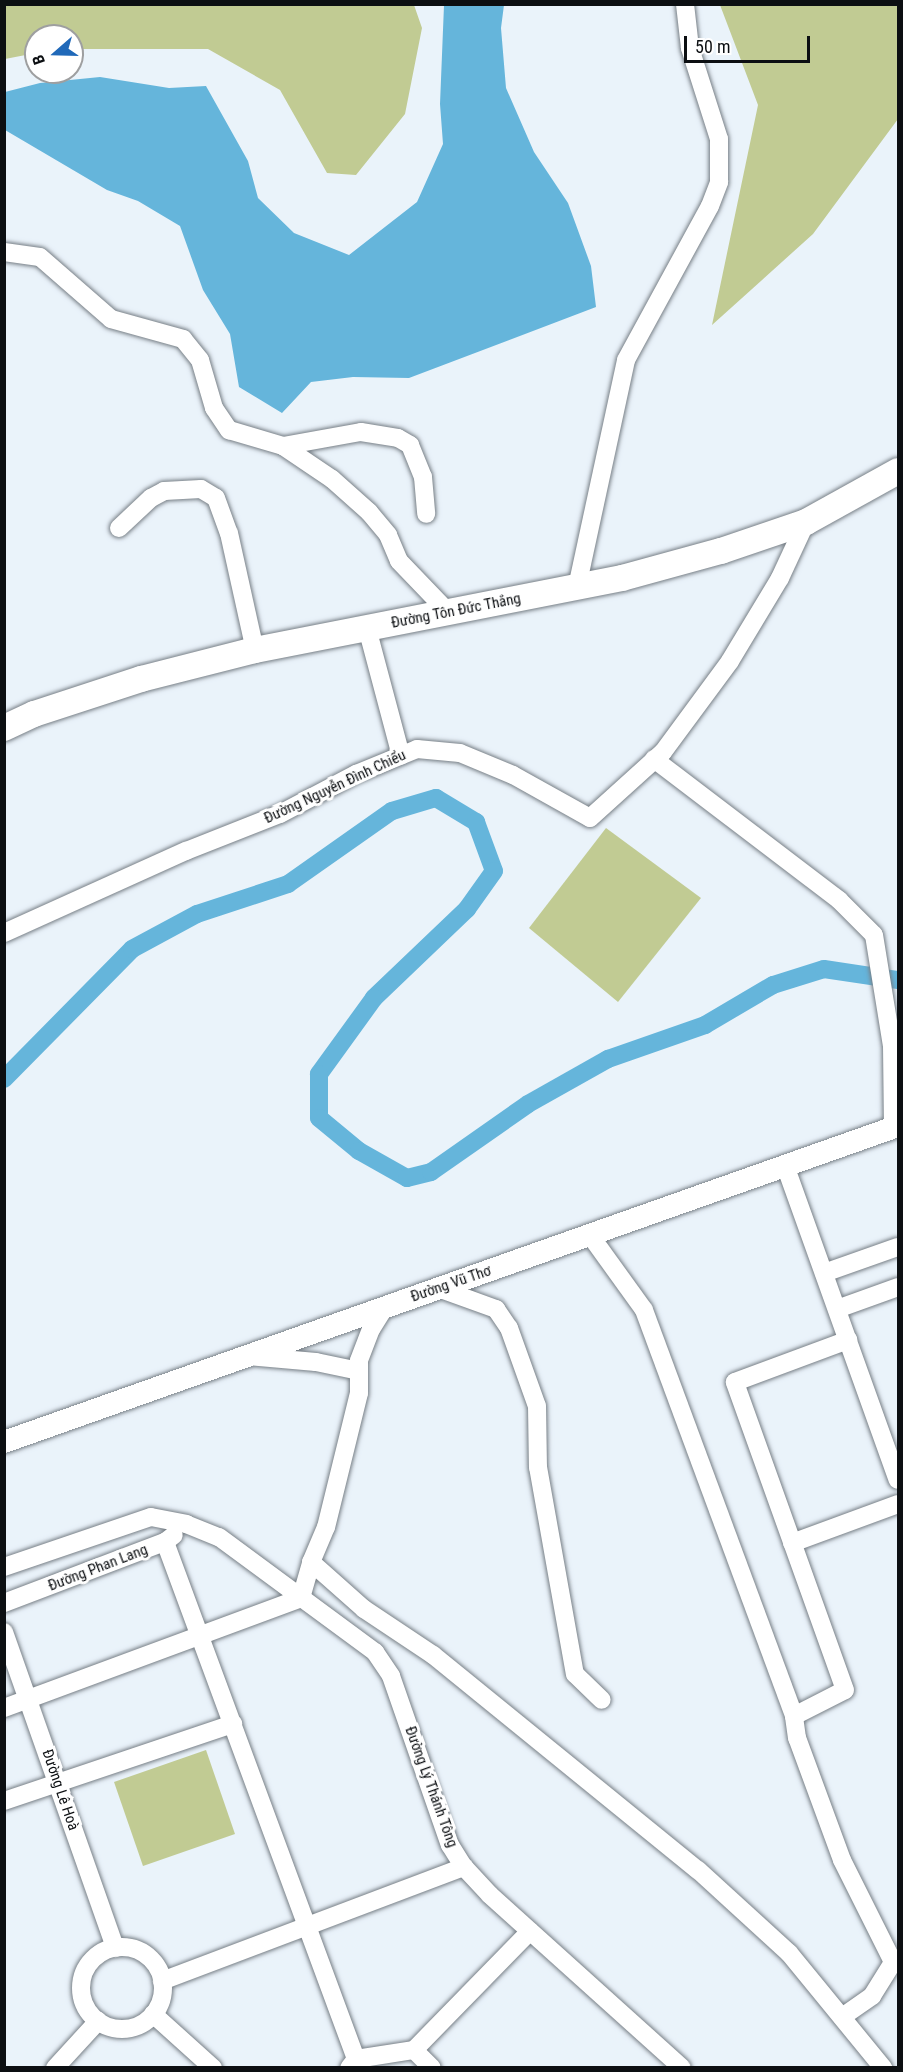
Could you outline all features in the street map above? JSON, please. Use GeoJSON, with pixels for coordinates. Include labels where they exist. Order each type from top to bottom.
{"type":"FeatureCollection","features":[{"type":"Feature","properties":{"kind":"highway","name":"Đường Tôn Đức Thắng"},"geometry":{"type":"LineString","coordinates":[[4,728],[34,714],[141,679],[255,651],[578,587],[721,551],[806,522],[898,471]]}},
{"type":"Feature","properties":{"kind":"main road","name":"Đường Vũ Thơ"},"geometry":{"type":"LineString","coordinates":[[4,1442],[896,1127]]}},
{"type":"Feature","properties":{"kind":"street"},"geometry":{"type":"LineString","coordinates":[[578,587],[626,360],[710,206],[719,182],[718,139],[690,48],[685,4]]}},
{"type":"Feature","properties":{"kind":"street"},"geometry":{"type":"LineString","coordinates":[[4,252],[40,257],[111,319],[183,339],[200,360],[207,391],[220,421],[229,430],[283,446],[332,479],[369,512],[388,535],[399,561],[448,612]]}},
{"type":"Feature","properties":{"kind":"street"},"geometry":{"type":"LineString","coordinates":[[283,446],[343,433],[398,438],[410,445],[418,459],[426,514]]}},
{"type":"Feature","properties":{"kind":"street"},"geometry":{"type":"LineString","coordinates":[[119,528],[152,498],[164,492],[201,489],[216,498],[229,533],[255,651]]}},
{"type":"Feature","properties":{"kind":"street","name":"Đường Nguyễn Đình Chiểu"},"geometry":{"type":"LineString","coordinates":[[4,933],[186,851],[280,814],[417,749],[460,753],[513,776],[590,818],[654,759],[730,661],[780,578],[806,522]]}},
{"type":"Feature","properties":{"kind":"street"},"geometry":{"type":"LineString","coordinates":[[367,628],[401,756]]}},
{"type":"Feature","properties":{"kind":"street"},"geometry":{"type":"LineString","coordinates":[[654,759],[839,900],[874,935],[879,952],[892,1046],[896,1127]]}},
{"type":"Feature","properties":{"kind":"street"},"geometry":{"type":"LineString","coordinates":[[786,1167],[898,1480]]}},
{"type":"Feature","properties":{"kind":"street"},"geometry":{"type":"LineString","coordinates":[[590,1235],[644,1310],[794,1716],[797,1738],[842,1860],[893,1962],[872,1996],[843,2017]]}},
{"type":"Feature","properties":{"kind":"street"},"geometry":{"type":"LineString","coordinates":[[824,1272],[898,1247]]}},
{"type":"Feature","properties":{"kind":"street"},"geometry":{"type":"LineString","coordinates":[[837,1309],[898,1287]]}},
{"type":"Feature","properties":{"kind":"street"},"geometry":{"type":"LineString","coordinates":[[438,1288],[496,1309],[509,1328],[537,1406],[538,1467],[575,1674],[602,1700]]}},
{"type":"Feature","properties":{"kind":"street"},"geometry":{"type":"LineString","coordinates":[[4,1708],[301,1598],[311,1562],[326,1527],[359,1393],[359,1371],[371,1329],[385,1307]]}},
{"type":"Feature","properties":{"kind":"street"},"geometry":{"type":"LineString","coordinates":[[794,1716],[845,1690],[735,1382],[848,1341]]}},
{"type":"Feature","properties":{"kind":"street"},"geometry":{"type":"LineString","coordinates":[[243,1356],[316,1362],[359,1371]]}},
{"type":"Feature","properties":{"kind":"street"},"geometry":{"type":"LineString","coordinates":[[792,1543],[898,1504]]}},
{"type":"Feature","properties":{"kind":"street","name":"Đường Phan Lang"},"geometry":{"type":"LineString","coordinates":[[4,1567],[151,1517],[186,1524],[219,1537],[301,1598]]}},
{"type":"Feature","properties":{"kind":"street","name":"Đường Phan Lang"},"geometry":{"type":"LineString","coordinates":[[4,1603],[165,1542],[186,1524]]}},
{"type":"Feature","properties":{"kind":"street"},"geometry":{"type":"LineString","coordinates":[[165,1542],[308,1926],[353,2063],[414,2050],[530,1931]]}},
{"type":"Feature","properties":{"kind":"street"},"geometry":{"type":"LineString","coordinates":[[311,1562],[364,1609],[433,1655],[698,1870],[789,1953],[883,2067]]}},
{"type":"Feature","properties":{"kind":"street","name":"Đường Lý Thánh Tông"},"geometry":{"type":"LineString","coordinates":[[301,1598],[375,1652],[391,1676],[450,1845],[464,1867],[530,1931],[682,2067]]}},
{"type":"Feature","properties":{"kind":"street","name":"Đường Lê Hoà"},"geometry":{"type":"LineString","coordinates":[[4,1632],[116,1948]]}},
{"type":"Feature","properties":{"kind":"street"},"geometry":{"type":"LineString","coordinates":[[4,1801],[232,1724]]}},
{"type":"Feature","properties":{"kind":"street"},"geometry":{"type":"LineString","coordinates":[[162,1981],[464,1867]]}},
{"type":"Feature","properties":{"kind":"street"},"geometry":{"type":"LineString","coordinates":[[116,1948],[140,1952],[158,1969],[162,1981],[162,1993],[153,2014],[144,2023],[121,2029],[98,2021],[88,2012],[81,1985],[92,1960],[116,1948]]}},
{"type":"Feature","properties":{"kind":"street"},"geometry":{"type":"LineString","coordinates":[[153,2014],[213,2067]]}},
{"type":"Feature","properties":{"kind":"street"},"geometry":{"type":"LineString","coordinates":[[55,2067],[98,2021]]}},
{"type":"Feature","properties":{"kind":"street"},"geometry":{"type":"LineString","coordinates":[[414,2050],[432,2067]]}},
{"type":"Feature","properties":{"kind":"green space"},"geometry":{"type":"Polygon","coordinates":[[[5,4],[414,5],[422,28],[405,114],[356,175],[327,173],[280,90],[208,49],[84,49],[84,24],[24,24],[24,55],[5,59],[5,4]]]}},
{"type":"Feature","properties":{"kind":"green space"},"geometry":{"type":"Polygon","coordinates":[[[720,5],[898,5],[898,119],[813,234],[712,325],[758,105],[720,5]]]}},
{"type":"Feature","properties":{"kind":"green space"},"geometry":{"type":"Polygon","coordinates":[[[606,828],[701,898],[618,1002],[529,928],[606,828]]]}},
{"type":"Feature","properties":{"kind":"green space"},"geometry":{"type":"Polygon","coordinates":[[[206,1750],[235,1834],[143,1866],[114,1782],[206,1750]]]}},
{"type":"Feature","properties":{"kind":"water"},"geometry":{"type":"Polygon","coordinates":[[[444,5],[504,5],[501,28],[506,88],[534,152],[568,203],[591,266],[596,307],[409,378],[353,377],[311,382],[282,413],[239,387],[230,334],[203,290],[180,226],[138,201],[107,190],[5,130],[5,92],[36,84],[84,84],[84,79],[100,77],[169,88],[206,86],[248,161],[258,198],[294,233],[349,255],[417,202],[443,144],[440,104],[444,5]]]}},
{"type":"Feature","properties":{"kind":"waterway"},"geometry":{"type":"LineString","coordinates":[[4,1079],[132,949],[197,914],[288,884],[392,811],[436,798],[476,822],[494,871],[467,909],[374,998],[319,1074],[319,1118],[359,1151],[407,1178],[431,1172],[528,1104],[608,1059],[705,1025],[773,985],[824,969],[898,980]]}}]}
